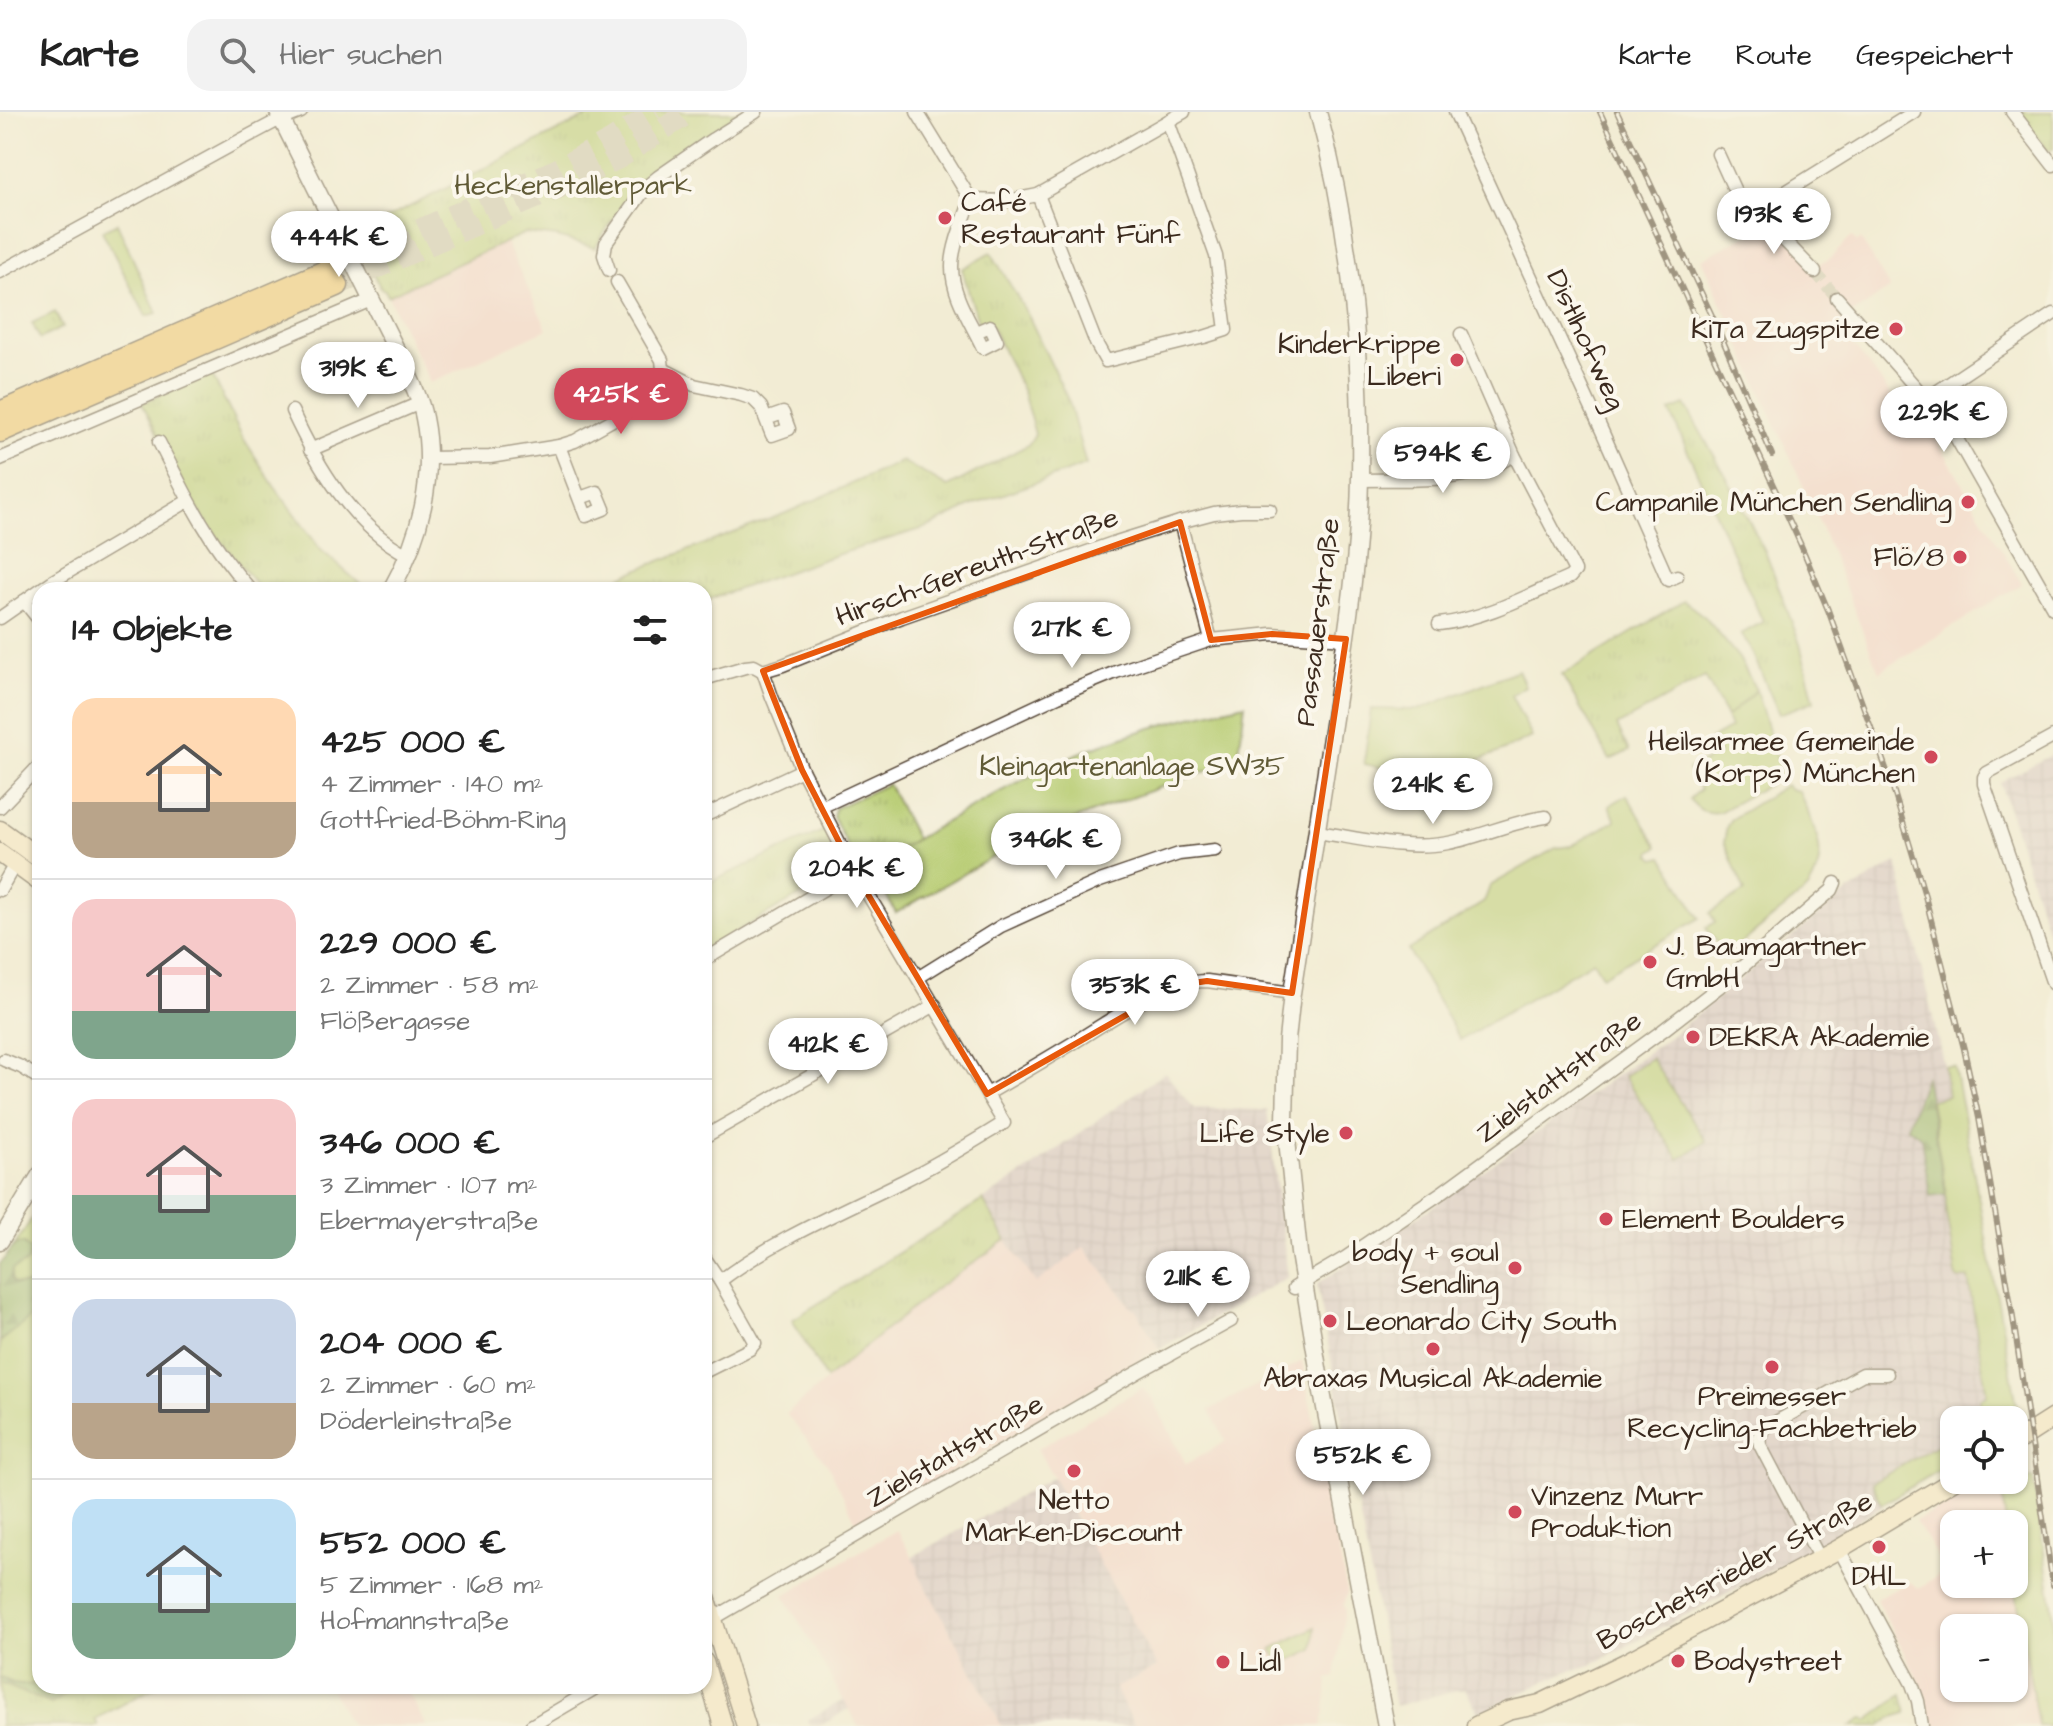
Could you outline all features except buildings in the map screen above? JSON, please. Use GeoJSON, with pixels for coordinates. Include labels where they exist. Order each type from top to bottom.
{"type":"FeatureCollection","features":[{"type":"Feature","properties":{"kind":"highway"},"geometry":{"type":"LineString","coordinates":[[0,402],[84,375],[333,277],[1,426]]}},
{"type":"Feature","properties":{"kind":"highway"},"geometry":{"type":"LineString","coordinates":[[1,426],[84,375]]}},
{"type":"Feature","properties":{"kind":"main road"},"geometry":{"type":"LineString","coordinates":[[0,830],[32,853]]}},
{"type":"Feature","properties":{"kind":"main road"},"geometry":{"type":"LineString","coordinates":[[8,859],[32,876]]}},
{"type":"Feature","properties":{"kind":"main road"},"geometry":{"type":"LineString","coordinates":[[2028,1434],[2053,1418]]}},
{"type":"Feature","properties":{"kind":"main road","name":"Boschetsrieder Straße"},"geometry":{"type":"LineString","coordinates":[[1476,1726],[1508,1711],[1540,1704],[1625,1663],[1839,1549],[1940,1488]]}},
{"type":"Feature","properties":{"kind":"main road"},"geometry":{"type":"LineString","coordinates":[[712,1630],[746,1726]]}},
{"type":"Feature","properties":{"kind":"main road"},"geometry":{"type":"LineString","coordinates":[[712,1689],[723,1726]]}},
{"type":"Feature","properties":{"kind":"main road","name":"Boschetsrieder Straße"},"geometry":{"type":"LineString","coordinates":[[1509,1726],[1540,1704]]}},
{"type":"Feature","properties":{"kind":"street"},"geometry":{"type":"LineString","coordinates":[[0,272],[273,123],[280,116],[301,112]]}},
{"type":"Feature","properties":{"kind":"street"},"geometry":{"type":"LineString","coordinates":[[609,270],[604,255],[606,243],[647,186],[756,112]]}},
{"type":"Feature","properties":{"kind":"street"},"geometry":{"type":"LineString","coordinates":[[917,112],[971,200],[952,266],[963,310],[976,332]]}},
{"type":"Feature","properties":{"kind":"street"},"geometry":{"type":"LineString","coordinates":[[971,200],[1007,201],[1038,195],[1184,112]]}},
{"type":"Feature","properties":{"kind":"street","name":"Passauerstraße"},"geometry":{"type":"LineString","coordinates":[[1318,112],[1331,161],[1346,249],[1360,370],[1360,480],[1355,565],[1346,639],[1292,993],[1287,1040],[1285,1121],[1298,1285],[1386,1726]]}},
{"type":"Feature","properties":{"kind":"street","name":"Distlhofweg"},"geometry":{"type":"LineString","coordinates":[[1455,112],[1668,580],[1677,576]]}},
{"type":"Feature","properties":{"kind":"street"},"geometry":{"type":"LineString","coordinates":[[1756,215],[1771,201],[1914,112]]}},
{"type":"Feature","properties":{"kind":"street"},"geometry":{"type":"LineString","coordinates":[[2012,112],[2053,165]]}},
{"type":"Feature","properties":{"kind":"street"},"geometry":{"type":"LineString","coordinates":[[280,116],[420,403],[428,458],[424,503],[415,538],[395,582]]}},
{"type":"Feature","properties":{"kind":"street"},"geometry":{"type":"LineString","coordinates":[[1038,195],[1096,343],[1106,361],[1226,330],[1216,256],[1168,121]]}},
{"type":"Feature","properties":{"kind":"street"},"geometry":{"type":"LineString","coordinates":[[1718,154],[1740,202],[1778,234],[1815,272]]}},
{"type":"Feature","properties":{"kind":"street"},"geometry":{"type":"LineString","coordinates":[[428,458],[490,457],[559,446],[614,419],[649,389],[663,369],[662,360],[617,282]]}},
{"type":"Feature","properties":{"kind":"street"},"geometry":{"type":"LineString","coordinates":[[1837,298],[1954,434],[2053,608]]}},
{"type":"Feature","properties":{"kind":"street"},"geometry":{"type":"LineString","coordinates":[[0,459],[371,300]]}},
{"type":"Feature","properties":{"kind":"street"},"geometry":{"type":"LineString","coordinates":[[1926,399],[2053,314]]}},
{"type":"Feature","properties":{"kind":"street"},"geometry":{"type":"LineString","coordinates":[[1439,624],[1455,622],[1512,603],[1570,577],[1575,571],[1514,455],[1461,334]]}},
{"type":"Feature","properties":{"kind":"street"},"geometry":{"type":"LineString","coordinates":[[663,369],[694,385],[753,399],[766,419]]}},
{"type":"Feature","properties":{"kind":"street"},"geometry":{"type":"LineString","coordinates":[[310,450],[420,403]]}},
{"type":"Feature","properties":{"kind":"street"},"geometry":{"type":"LineString","coordinates":[[292,411],[310,450],[345,500],[368,525],[397,550],[408,555]]}},
{"type":"Feature","properties":{"kind":"street"},"geometry":{"type":"LineString","coordinates":[[159,442],[188,501],[242,582]]}},
{"type":"Feature","properties":{"kind":"street"},"geometry":{"type":"LineString","coordinates":[[559,446],[580,498]]}},
{"type":"Feature","properties":{"kind":"street"},"geometry":{"type":"LineString","coordinates":[[1360,480],[1437,478],[1464,474],[1489,468],[1514,455]]}},
{"type":"Feature","properties":{"kind":"street"},"geometry":{"type":"LineString","coordinates":[[53,582],[188,501]]}},
{"type":"Feature","properties":{"kind":"street","name":"Hirsch-Gereuth-Straße"},"geometry":{"type":"LineString","coordinates":[[712,677],[745,667],[754,666],[763,671],[783,665],[902,617],[1180,522],[1214,513],[1270,510]]}},
{"type":"Feature","properties":{"kind":"street"},"geometry":{"type":"LineString","coordinates":[[1180,522],[1211,640]]}},
{"type":"Feature","properties":{"kind":"street"},"geometry":{"type":"LineString","coordinates":[[0,618],[32,596]]}},
{"type":"Feature","properties":{"kind":"street"},"geometry":{"type":"LineString","coordinates":[[24,601],[32,611]]}},
{"type":"Feature","properties":{"kind":"street"},"geometry":{"type":"LineString","coordinates":[[821,807],[1058,696],[1116,672],[1211,640],[1272,634],[1346,639]]}},
{"type":"Feature","properties":{"kind":"street"},"geometry":{"type":"LineString","coordinates":[[720,1281],[772,1247],[906,1180],[1004,1123],[854,871],[802,770],[763,671]]}},
{"type":"Feature","properties":{"kind":"street"},"geometry":{"type":"LineString","coordinates":[[2053,737],[1984,777],[2053,984]]}},
{"type":"Feature","properties":{"kind":"street"},"geometry":{"type":"LineString","coordinates":[[712,812],[802,770]]}},
{"type":"Feature","properties":{"kind":"street"},"geometry":{"type":"LineString","coordinates":[[0,807],[32,773]]}},
{"type":"Feature","properties":{"kind":"street"},"geometry":{"type":"LineString","coordinates":[[1317,832],[1382,842],[1431,845],[1546,817]]}},
{"type":"Feature","properties":{"kind":"street"},"geometry":{"type":"LineString","coordinates":[[919,977],[1001,926],[1075,892],[1150,862],[1179,854],[1215,850]]}},
{"type":"Feature","properties":{"kind":"street"},"geometry":{"type":"LineString","coordinates":[[0,890],[8,859]]}},
{"type":"Feature","properties":{"kind":"street"},"geometry":{"type":"LineString","coordinates":[[712,955],[854,871]]}},
{"type":"Feature","properties":{"kind":"street","name":"Zielstattstraße"},"geometry":{"type":"LineString","coordinates":[[1298,1285],[1345,1258],[1441,1193],[1671,1024],[1746,965],[1832,890],[1835,883]]}},
{"type":"Feature","properties":{"kind":"street"},"geometry":{"type":"LineString","coordinates":[[987,1094],[1111,1020],[1179,985],[1207,981],[1292,993]]}},
{"type":"Feature","properties":{"kind":"street"},"geometry":{"type":"LineString","coordinates":[[712,1132],[935,1005]]}},
{"type":"Feature","properties":{"kind":"street"},"geometry":{"type":"LineString","coordinates":[[4,1060],[32,1074]]}},
{"type":"Feature","properties":{"kind":"street"},"geometry":{"type":"LineString","coordinates":[[0,1241],[32,1188]]}},
{"type":"Feature","properties":{"kind":"street"},"geometry":{"type":"LineString","coordinates":[[712,1269],[755,1343],[750,1349],[712,1368]]}},
{"type":"Feature","properties":{"kind":"street","name":"Zielstattstraße"},"geometry":{"type":"LineString","coordinates":[[712,1619],[1231,1321]]}},
{"type":"Feature","properties":{"kind":"street"},"geometry":{"type":"LineString","coordinates":[[1820,1559],[1760,1445],[1759,1436],[1765,1428],[1863,1374],[1887,1374]]}},
{"type":"Feature","properties":{"kind":"street"},"geometry":{"type":"LineString","coordinates":[[1839,1549],[1912,1684],[1922,1726]]}},
{"type":"Feature","properties":{"kind":"street"},"geometry":{"type":"LineString","coordinates":[[531,1726],[585,1694]]}},
{"type":"Feature","properties":{"kind":"highlighted area"},"geometry":{"type":"Polygon","coordinates":[[[1180,522],[1211,640],[1272,634],[1346,639],[1292,993],[1207,981],[1179,985],[987,1094],[854,871],[802,770],[763,671],[1180,522]]]}},
{"type":"Feature","properties":{"kind":"shaded area"},"geometry":{"type":"Polygon","coordinates":[[[1772,221],[1815,266],[1828,260],[1852,237],[1857,243],[1861,239],[1890,288],[1836,326],[1903,411],[1918,415],[1938,442],[2022,584],[1879,672],[1816,515],[1702,259],[1772,221]]]}},
{"type":"Feature","properties":{"kind":"shaded area"},"geometry":{"type":"Polygon","coordinates":[[[506,242],[547,329],[430,383],[388,296],[506,242]]]}},
{"type":"Feature","properties":{"kind":"shaded area"},"geometry":{"type":"Polygon","coordinates":[[[2053,754],[2053,949],[2000,782],[2053,754]]]}},
{"type":"Feature","properties":{"kind":"shaded area"},"geometry":{"type":"Polygon","coordinates":[[[1897,862],[1944,1066],[1949,1096],[1930,1101],[1956,1274],[1957,1279],[1968,1278],[1989,1406],[1940,1406],[1940,1470],[1807,1551],[1591,1665],[1563,1673],[1479,1713],[1465,1688],[1395,1706],[1317,1284],[1448,1196],[1672,1035],[1843,895],[1897,862]]]}},
{"type":"Feature","properties":{"kind":"shaded area"},"geometry":{"type":"Polygon","coordinates":[[[1165,1072],[1194,1108],[1267,1110],[1288,1277],[1159,1349],[1135,1308],[1084,1247],[1036,1283],[983,1200],[1165,1072]]]}},
{"type":"Feature","properties":{"kind":"shaded area"},"geometry":{"type":"Polygon","coordinates":[[[1006,1240],[1036,1282],[1083,1246],[1135,1308],[1159,1349],[874,1517],[857,1524],[828,1465],[786,1414],[937,1288],[1006,1240]]]}},
{"type":"Feature","properties":{"kind":"shaded area"},"geometry":{"type":"Polygon","coordinates":[[[1302,1361],[1347,1593],[1335,1677],[1328,1679],[1321,1726],[1135,1726],[1114,1688],[1156,1668],[1037,1449],[1142,1388],[1153,1399],[1186,1464],[1226,1441],[1209,1410],[1302,1361]]]}},
{"type":"Feature","properties":{"kind":"shaded area"},"geometry":{"type":"Polygon","coordinates":[[[1053,1477],[1157,1667],[1115,1688],[1135,1726],[1002,1726],[912,1557],[1053,1477]]]}},
{"type":"Feature","properties":{"kind":"shaded area"},"geometry":{"type":"Polygon","coordinates":[[[1967,1494],[2002,1494],[2004,1510],[1940,1510],[1940,1561],[1915,1521],[1967,1494]]]}},
{"type":"Feature","properties":{"kind":"shaded area"},"geometry":{"type":"Polygon","coordinates":[[[897,1530],[1002,1726],[858,1726],[784,1595],[897,1530]]]}},
{"type":"Feature","properties":{"kind":"shaded area"},"geometry":{"type":"Polygon","coordinates":[[[1940,1574],[1940,1598],[2017,1598],[2020,1614],[1940,1614],[1940,1702],[2028,1702],[2028,1665],[2038,1726],[1930,1726],[1925,1693],[1876,1599],[1910,1582],[1919,1588],[1940,1574]]]}},
{"type":"Feature","properties":{"kind":"shaded area"},"geometry":{"type":"Polygon","coordinates":[[[333,1694],[409,1694],[426,1726],[351,1726],[333,1694]]]}},
{"type":"Feature","properties":{"kind":"shaded area"},"geometry":{"type":"Polygon","coordinates":[[[844,1700],[849,1709],[820,1726],[811,1726],[807,1720],[844,1700]]]}},
{"type":"Feature","properties":{"kind":"green space","name":"Heckenstallerpark"},"geometry":{"type":"Polygon","coordinates":[[[596,112],[747,112],[659,168],[623,205],[595,248],[557,237],[525,233],[388,296],[381,289],[354,235],[596,112]]]}},
{"type":"Feature","properties":{"kind":"green space"},"geometry":{"type":"Polygon","coordinates":[[[2016,112],[2053,112],[2053,149],[2047,150],[2016,112]]]}},
{"type":"Feature","properties":{"kind":"green space"},"geometry":{"type":"Polygon","coordinates":[[[117,223],[157,313],[146,316],[102,231],[117,223]]]}},
{"type":"Feature","properties":{"kind":"green space"},"geometry":{"type":"Polygon","coordinates":[[[991,252],[1029,317],[1069,402],[1086,465],[973,505],[928,527],[712,598],[712,582],[611,582],[786,513],[902,461],[948,487],[1028,445],[1035,434],[1023,392],[992,327],[979,325],[962,269],[991,252]]]}},
{"type":"Feature","properties":{"kind":"green space"},"geometry":{"type":"Polygon","coordinates":[[[55,312],[63,327],[40,339],[32,323],[55,312]]]}},
{"type":"Feature","properties":{"kind":"green space"},"geometry":{"type":"Polygon","coordinates":[[[211,373],[242,436],[274,486],[321,550],[358,582],[254,582],[210,528],[187,492],[142,403],[211,373]]]}},
{"type":"Feature","properties":{"kind":"green space"},"geometry":{"type":"Polygon","coordinates":[[[1685,405],[1766,554],[1800,644],[1814,701],[1779,714],[1749,645],[1741,634],[1763,622],[1670,411],[1685,405]]]}},
{"type":"Feature","properties":{"kind":"green space"},"geometry":{"type":"Polygon","coordinates":[[[1684,601],[1705,617],[1739,658],[1756,690],[1727,717],[1705,677],[1617,726],[1629,751],[1610,760],[1562,675],[1684,601]]]}},
{"type":"Feature","properties":{"kind":"green space"},"geometry":{"type":"Polygon","coordinates":[[[1518,670],[1525,686],[1511,695],[1532,737],[1490,756],[1443,770],[1407,773],[1364,764],[1371,709],[1418,710],[1518,670]]]}},
{"type":"Feature","properties":{"kind":"green space"},"geometry":{"type":"Polygon","coordinates":[[[1756,690],[1782,777],[1719,812],[1702,810],[1689,799],[1700,789],[1688,770],[1719,754],[1711,739],[1730,728],[1726,717],[1756,690]]]}},
{"type":"Feature","properties":{"kind":"green space","name":"Kleingartenanlage SW35"},"geometry":{"type":"Polygon","coordinates":[[[1245,704],[1238,760],[1111,805],[1036,836],[896,913],[869,866],[1063,760],[1107,742],[1245,704]]]}},
{"type":"Feature","properties":{"kind":"green space"},"geometry":{"type":"Polygon","coordinates":[[[888,784],[916,839],[860,871],[833,817],[835,808],[888,784]]]}},
{"type":"Feature","properties":{"kind":"green space"},"geometry":{"type":"Polygon","coordinates":[[[1786,785],[1799,791],[1818,840],[1819,863],[1815,876],[1808,889],[1726,956],[1706,928],[1715,922],[1710,913],[1745,891],[1724,842],[1727,826],[1730,820],[1786,785]]]}},
{"type":"Feature","properties":{"kind":"green space"},"geometry":{"type":"Polygon","coordinates":[[[1627,795],[1658,847],[1651,854],[1655,859],[1663,857],[1700,918],[1602,976],[1593,961],[1460,1040],[1408,950],[1484,902],[1490,886],[1556,848],[1571,846],[1616,820],[1609,806],[1627,795]]]}},
{"type":"Feature","properties":{"kind":"green space"},"geometry":{"type":"Polygon","coordinates":[[[831,829],[847,863],[845,870],[712,945],[712,881],[831,829]]]}},
{"type":"Feature","properties":{"kind":"green space"},"geometry":{"type":"Polygon","coordinates":[[[1651,1058],[1706,1141],[1679,1159],[1624,1076],[1651,1058]]]}},
{"type":"Feature","properties":{"kind":"green space"},"geometry":{"type":"Polygon","coordinates":[[[1944,1066],[1954,1066],[2017,1406],[1981,1406],[1980,1398],[1987,1395],[1968,1278],[1957,1279],[1930,1100],[1948,1096],[1944,1066]]]}},
{"type":"Feature","properties":{"kind":"green space"},"geometry":{"type":"Polygon","coordinates":[[[1925,1077],[1946,1194],[1930,1196],[1921,1137],[1907,1126],[1925,1077]]]}},
{"type":"Feature","properties":{"kind":"green space"},"geometry":{"type":"Polygon","coordinates":[[[983,1200],[1006,1240],[937,1288],[826,1379],[792,1320],[983,1200]]]}},
{"type":"Feature","properties":{"kind":"green space"},"geometry":{"type":"Polygon","coordinates":[[[32,1218],[32,1694],[45,1694],[51,1704],[0,1683],[0,1269],[32,1218]]]}},
{"type":"Feature","properties":{"kind":"green space"},"geometry":{"type":"Polygon","coordinates":[[[23,1243],[31,1251],[24,1264],[12,1270],[11,1277],[13,1283],[20,1285],[32,1282],[32,1316],[0,1342],[0,1264],[14,1246],[23,1243]]]}},
{"type":"Feature","properties":{"kind":"green space"},"geometry":{"type":"Polygon","coordinates":[[[1940,1443],[1940,1469],[1882,1504],[1872,1483],[1940,1443]]]}},
{"type":"Feature","properties":{"kind":"green space"},"geometry":{"type":"Polygon","coordinates":[[[2033,1478],[2053,1612],[2053,1726],[2038,1726],[2028,1665],[2028,1614],[2020,1614],[2017,1598],[2028,1598],[2028,1510],[2004,1510],[2002,1494],[2028,1494],[2028,1479],[2033,1478]]]}},
{"type":"Feature","properties":{"kind":"green space"},"geometry":{"type":"Polygon","coordinates":[[[1315,1627],[1313,1649],[1281,1665],[1272,1649],[1315,1627]]]}},
{"type":"Feature","properties":{"kind":"green space"},"geometry":{"type":"Polygon","coordinates":[[[0,1678],[19,1685],[32,1684],[32,1694],[84,1694],[66,1713],[0,1710],[0,1678]]]}},
{"type":"Feature","properties":{"kind":"green space"},"geometry":{"type":"Polygon","coordinates":[[[0,1683],[51,1704],[66,1694],[142,1694],[95,1719],[98,1726],[0,1726],[0,1683]]]}},
{"type":"Feature","properties":{"kind":"green space"},"geometry":{"type":"Polygon","coordinates":[[[1902,1695],[1907,1713],[1893,1717],[1880,1726],[1851,1726],[1864,1718],[1867,1721],[1902,1695]]]}},
{"type":"Feature","properties":{"kind":"tunnel"},"geometry":{"type":"LineString","coordinates":[[329,270],[558,169],[657,112]]}},
{"type":"Feature","properties":{"kind":"tunnel"},"geometry":{"type":"LineString","coordinates":[[337,285],[565,185],[619,158],[690,112]]}},
{"type":"Feature","properties":{"kind":"tunnel"},"geometry":{"type":"LineString","coordinates":[[1815,272],[1837,298]]}},
{"type":"Feature","properties":{"kind":"railway"},"geometry":{"type":"LineString","coordinates":[[1600,112],[1800,543],[1891,782],[1925,896],[1979,1118],[2053,1585]]}},
{"type":"Feature","properties":{"kind":"railway"},"geometry":{"type":"LineString","coordinates":[[1617,112],[1715,322],[1772,455]]}},
{"type":"Feature","properties":{"kind":"place","name":"Café Restaurant Fünf"},"geometry":{"type":"Point","coordinates":[945,218]}},
{"type":"Feature","properties":{"kind":"place","name":"KiTa Zugspitze"},"geometry":{"type":"Point","coordinates":[1896,329]}},
{"type":"Feature","properties":{"kind":"place","name":"Kinderkrippe Liberi"},"geometry":{"type":"Point","coordinates":[1457,360]}},
{"type":"Feature","properties":{"kind":"place","name":"Campanile München Sendling"},"geometry":{"type":"Point","coordinates":[1968,502]}},
{"type":"Feature","properties":{"kind":"place","name":"Flö/8"},"geometry":{"type":"Point","coordinates":[1960,557]}},
{"type":"Feature","properties":{"kind":"place","name":"Heilsarmee Gemeinde (Korps) München"},"geometry":{"type":"Point","coordinates":[1931,757]}},
{"type":"Feature","properties":{"kind":"place","name":"J. Baumgartner GmbH"},"geometry":{"type":"Point","coordinates":[1650,962]}},
{"type":"Feature","properties":{"kind":"place","name":"DEKRA Akademie"},"geometry":{"type":"Point","coordinates":[1693,1037]}},
{"type":"Feature","properties":{"kind":"place","name":"Life Style"},"geometry":{"type":"Point","coordinates":[1346,1133]}},
{"type":"Feature","properties":{"kind":"place","name":"Element Boulders"},"geometry":{"type":"Point","coordinates":[1606,1219]}},
{"type":"Feature","properties":{"kind":"place","name":"body + soul Sendling"},"geometry":{"type":"Point","coordinates":[1515,1268]}},
{"type":"Feature","properties":{"kind":"place","name":"Leonardo City South"},"geometry":{"type":"Point","coordinates":[1330,1321]}},
{"type":"Feature","properties":{"kind":"place","name":"Abraxas Musical Akademie"},"geometry":{"type":"Point","coordinates":[1433,1349]}},
{"type":"Feature","properties":{"kind":"place","name":"Preimesser Recycling-Fachbetrieb"},"geometry":{"type":"Point","coordinates":[1772,1367]}},
{"type":"Feature","properties":{"kind":"place","name":"Netto Marken-Discount"},"geometry":{"type":"Point","coordinates":[1074,1471]}},
{"type":"Feature","properties":{"kind":"place","name":"Vinzenz Murr Produktion"},"geometry":{"type":"Point","coordinates":[1515,1512]}},
{"type":"Feature","properties":{"kind":"place","name":"DHL"},"geometry":{"type":"Point","coordinates":[1879,1547]}},
{"type":"Feature","properties":{"kind":"place","name":"Bodystreet"},"geometry":{"type":"Point","coordinates":[1678,1661]}},
{"type":"Feature","properties":{"kind":"place","name":"Lidl"},"geometry":{"type":"Point","coordinates":[1223,1662]}}]}
